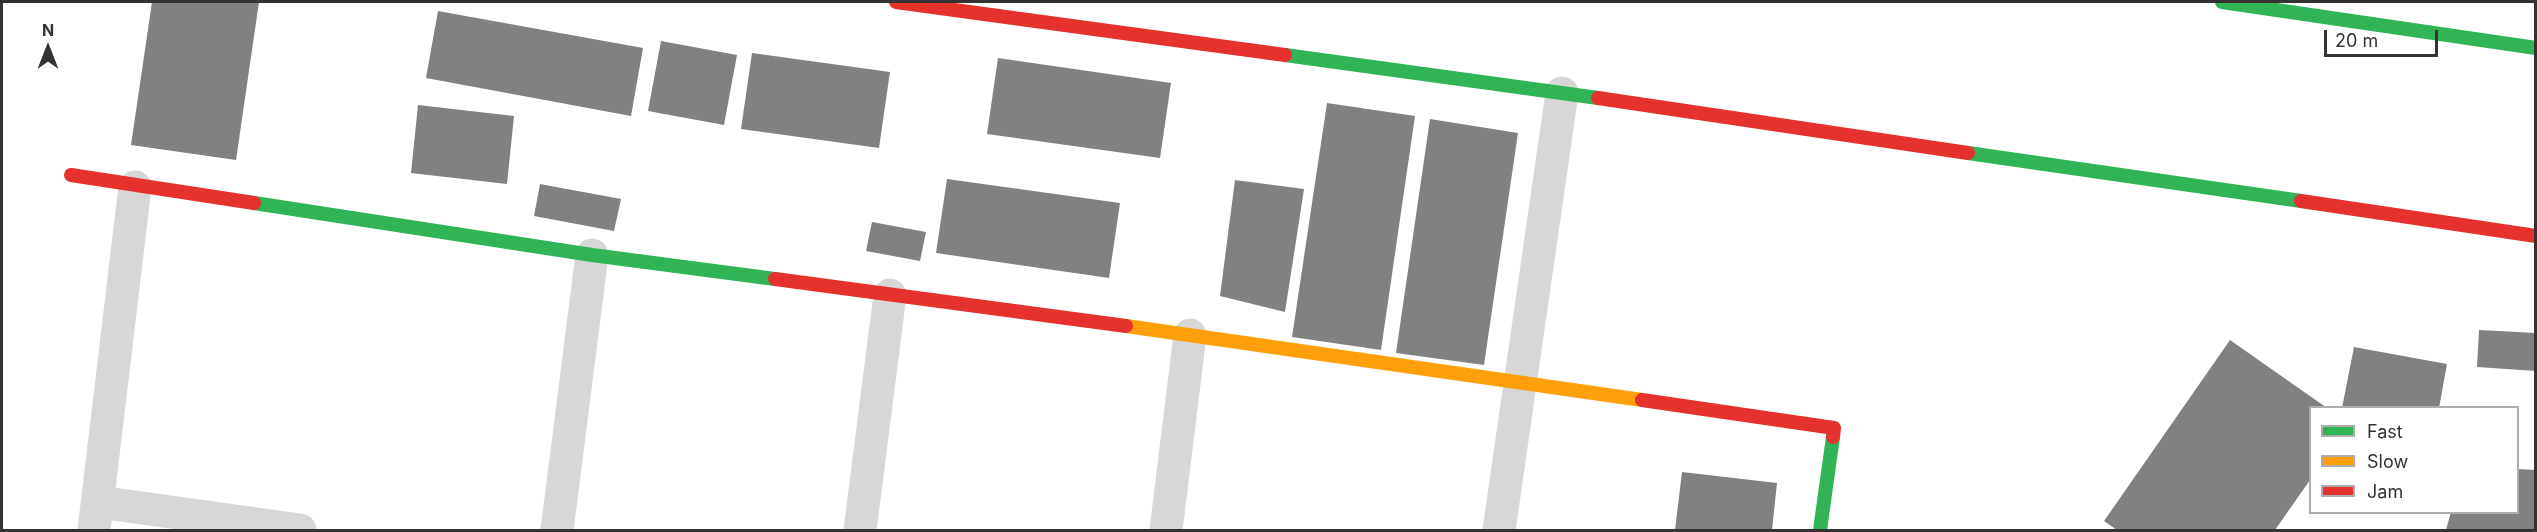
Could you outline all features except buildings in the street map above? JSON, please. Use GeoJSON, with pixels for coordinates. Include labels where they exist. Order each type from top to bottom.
{"type":"FeatureCollection","features":[{"type":"Feature","properties":{"kind":"street"},"geometry":{"type":"LineString","coordinates":[[896,2],[1562,93],[2535,236]]}},
{"type":"Feature","properties":{"kind":"street"},"geometry":{"type":"LineString","coordinates":[[2222,2],[2535,48]]}},
{"type":"Feature","properties":{"kind":"street"},"geometry":{"type":"LineString","coordinates":[[1499,531],[1562,93]]}},
{"type":"Feature","properties":{"kind":"street"},"geometry":{"type":"LineString","coordinates":[[71,175],[135,187],[592,255],[1190,335],[1834,428],[1820,531]]}},
{"type":"Feature","properties":{"kind":"street"},"geometry":{"type":"LineString","coordinates":[[135,187],[96,516],[300,531]]}},
{"type":"Feature","properties":{"kind":"street"},"geometry":{"type":"LineString","coordinates":[[557,531],[592,255]]}},
{"type":"Feature","properties":{"kind":"street"},"geometry":{"type":"LineString","coordinates":[[860,531],[890,295]]}},
{"type":"Feature","properties":{"kind":"street"},"geometry":{"type":"LineString","coordinates":[[1166,531],[1190,335]]}},
{"type":"Feature","properties":{"kind":"traffic: fast"},"geometry":{"type":"LineString","coordinates":[[2222,2],[2536,48]]}},
{"type":"Feature","properties":{"kind":"traffic: fast"},"geometry":{"type":"LineString","coordinates":[[1285,55],[1598,98]]}},
{"type":"Feature","properties":{"kind":"traffic: fast"},"geometry":{"type":"LineString","coordinates":[[1968,153],[2301,201]]}},
{"type":"Feature","properties":{"kind":"traffic: fast"},"geometry":{"type":"LineString","coordinates":[[254,203],[592,255],[775,279]]}},
{"type":"Feature","properties":{"kind":"traffic: fast"},"geometry":{"type":"LineString","coordinates":[[1820,530],[1833,437]]}},
{"type":"Feature","properties":{"kind":"traffic: slow"},"geometry":{"type":"LineString","coordinates":[[1126,326],[1642,400]]}},
{"type":"Feature","properties":{"kind":"traffic: jam"},"geometry":{"type":"LineString","coordinates":[[896,2],[1285,55]]}},
{"type":"Feature","properties":{"kind":"traffic: jam"},"geometry":{"type":"LineString","coordinates":[[1598,98],[1968,153]]}},
{"type":"Feature","properties":{"kind":"traffic: jam"},"geometry":{"type":"LineString","coordinates":[[71,175],[254,203]]}},
{"type":"Feature","properties":{"kind":"traffic: jam"},"geometry":{"type":"LineString","coordinates":[[2301,201],[2536,236]]}},
{"type":"Feature","properties":{"kind":"traffic: jam"},"geometry":{"type":"LineString","coordinates":[[775,279],[1126,326]]}},
{"type":"Feature","properties":{"kind":"traffic: jam"},"geometry":{"type":"LineString","coordinates":[[1642,400],[1834,428],[1833,437]]}}]}
